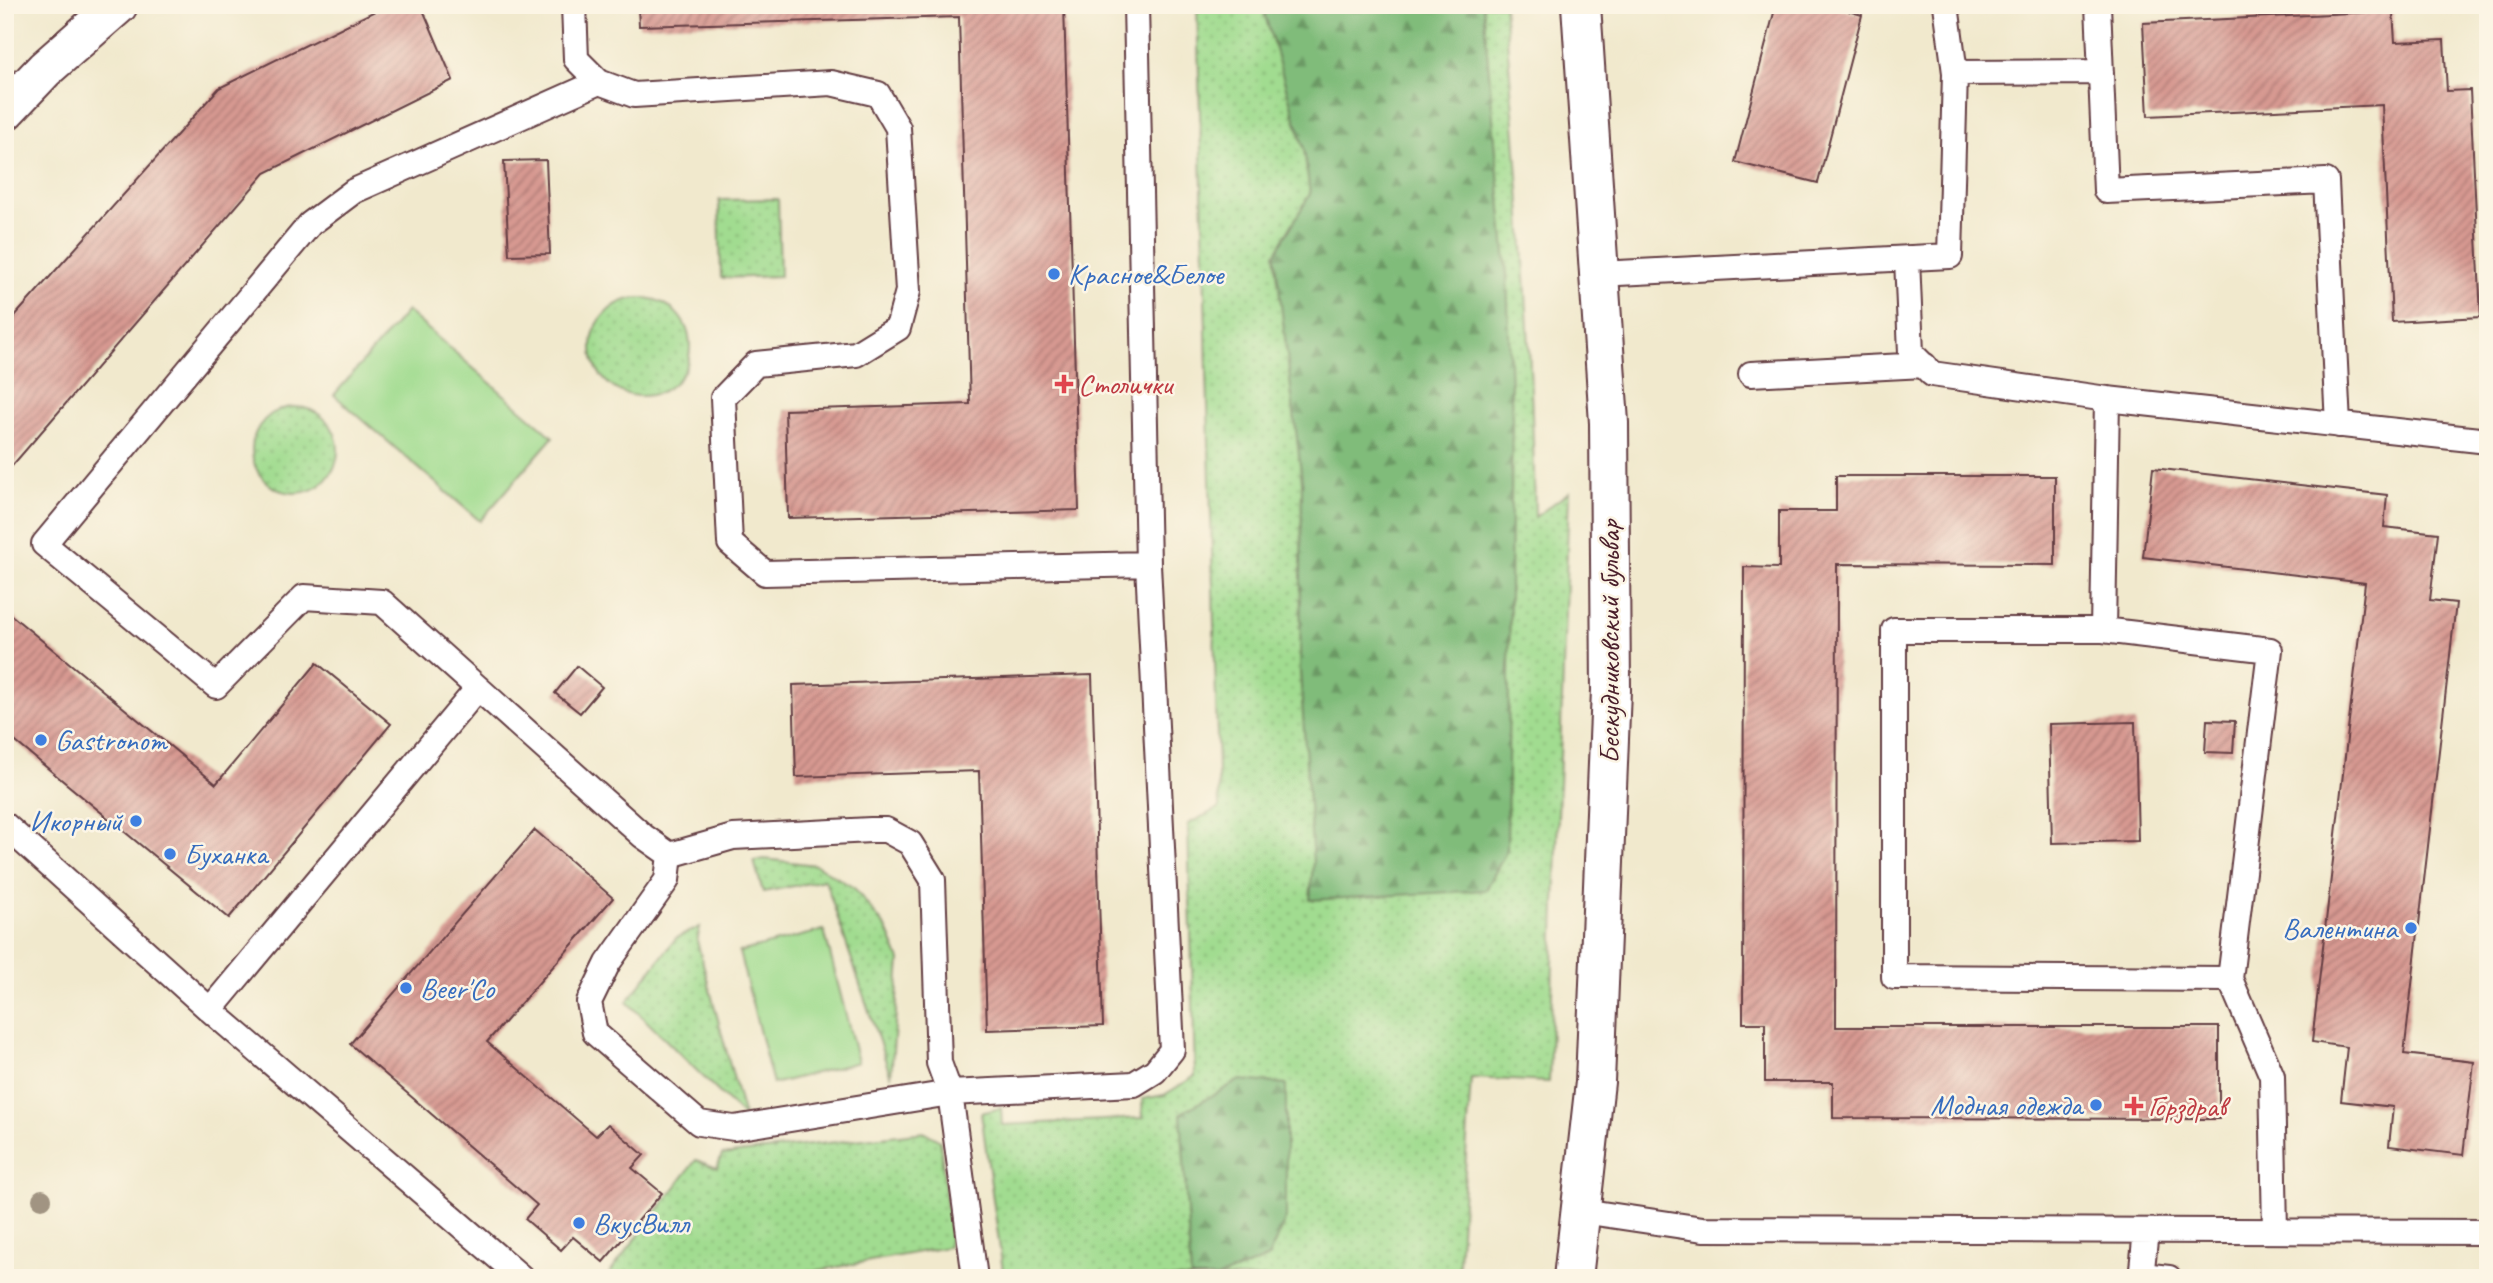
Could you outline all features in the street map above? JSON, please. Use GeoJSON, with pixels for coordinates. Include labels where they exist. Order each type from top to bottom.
{"type":"FeatureCollection","features":[{"type":"Feature","properties":{"kind":"street"},"geometry":{"type":"LineString","coordinates":[[5,111],[45,69],[118,5]]}},
{"type":"Feature","properties":{"kind":"street","name":"Бескудниковский бульвар"},"geometry":{"type":"LineString","coordinates":[[1573,1278],[1595,1082],[1611,690],[1609,423],[1581,5]]}},
{"type":"Feature","properties":{"kind":"lane"},"geometry":{"type":"LineString","coordinates":[[574,5],[576,59],[599,82],[634,95],[831,83],[878,94],[898,128],[908,291],[898,328],[856,354],[756,364],[723,398],[730,543],[765,573],[1148,564]]}},
{"type":"Feature","properties":{"kind":"lane"},"geometry":{"type":"LineString","coordinates":[[670,855],[667,880],[608,963],[589,1002],[595,1034],[699,1123],[734,1128],[950,1093],[1134,1084],[1155,1071],[1172,1050],[1148,564],[1136,5]]}},
{"type":"Feature","properties":{"kind":"lane"},"geometry":{"type":"LineString","coordinates":[[1599,274],[1950,256],[1955,74],[1946,5]]}},
{"type":"Feature","properties":{"kind":"lane"},"geometry":{"type":"LineString","coordinates":[[2098,5],[2106,191],[2326,181],[2338,425]]}},
{"type":"Feature","properties":{"kind":"lane"},"geometry":{"type":"LineString","coordinates":[[1955,74],[2101,72]]}},
{"type":"Feature","properties":{"kind":"lane"},"geometry":{"type":"LineString","coordinates":[[599,82],[354,191],[310,224],[44,544],[216,686],[304,597],[382,602],[643,836],[670,855]]}},
{"type":"Feature","properties":{"kind":"lane"},"geometry":{"type":"LineString","coordinates":[[1907,258],[1911,353],[1932,374],[2107,399],[2488,441]]}},
{"type":"Feature","properties":{"kind":"lane"},"geometry":{"type":"LineString","coordinates":[[1751,374],[1924,365]]}},
{"type":"Feature","properties":{"kind":"lane"},"geometry":{"type":"LineString","coordinates":[[2103,630],[2107,399]]}},
{"type":"Feature","properties":{"kind":"lane"},"geometry":{"type":"LineString","coordinates":[[2230,979],[1894,977],[1894,630],[2103,630],[2270,650],[2230,979],[2273,1076],[2275,1231]]}},
{"type":"Feature","properties":{"kind":"lane"},"geometry":{"type":"LineString","coordinates":[[210,1010],[478,688]]}},
{"type":"Feature","properties":{"kind":"lane"},"geometry":{"type":"LineString","coordinates":[[5,825],[210,1010],[522,1278]]}},
{"type":"Feature","properties":{"kind":"lane"},"geometry":{"type":"LineString","coordinates":[[670,855],[733,837],[871,830],[886,830],[910,844],[933,880],[939,1063],[950,1093],[975,1278]]}},
{"type":"Feature","properties":{"kind":"lane"},"geometry":{"type":"LineString","coordinates":[[1582,1211],[1703,1229],[2488,1232]]}},
{"type":"Feature","properties":{"kind":"lane"},"geometry":{"type":"LineString","coordinates":[[2146,1231],[2142,1276],[2169,1278]]}},
{"type":"Feature","properties":{"kind":"green space"},"geometry":{"type":"Polygon","coordinates":[[[1197,5],[1504,5],[1524,261],[1535,517],[1569,492],[1549,1082],[1471,1078],[1458,1278],[1004,1278],[981,1113],[1001,1108],[1002,1125],[1143,1118],[1142,1099],[1164,1095],[1195,1076],[1188,824],[1219,808],[1197,5]]]}},
{"type":"Feature","properties":{"kind":"green space"},"geometry":{"type":"Polygon","coordinates":[[[1262,5],[1483,5],[1507,275],[1512,420],[1507,850],[1486,890],[1310,900],[1313,863],[1300,672],[1302,481],[1275,254],[1310,194],[1304,149],[1262,5]]]}},
{"type":"Feature","properties":{"kind":"green space"},"geometry":{"type":"Polygon","coordinates":[[[778,199],[780,276],[721,278],[719,200],[778,199]]]}},
{"type":"Feature","properties":{"kind":"green space"},"geometry":{"type":"Polygon","coordinates":[[[641,298],[660,302],[676,312],[686,328],[690,347],[686,366],[676,382],[660,392],[641,396],[622,392],[606,382],[596,366],[592,347],[596,328],[606,312],[622,302],[641,298]]]}},
{"type":"Feature","properties":{"kind":"green space"},"geometry":{"type":"Polygon","coordinates":[[[407,311],[553,437],[480,521],[334,395],[407,311]]]}},
{"type":"Feature","properties":{"kind":"green space"},"geometry":{"type":"Polygon","coordinates":[[[295,407],[312,410],[326,419],[335,433],[338,450],[335,467],[326,481],[312,490],[295,493],[278,490],[264,481],[255,467],[252,450],[255,433],[264,419],[278,410],[295,407]]]}},
{"type":"Feature","properties":{"kind":"green space"},"geometry":{"type":"Polygon","coordinates":[[[764,859],[816,865],[854,888],[887,929],[900,960],[891,1077],[825,880],[763,892],[754,861],[764,859]]]}},
{"type":"Feature","properties":{"kind":"green space"},"geometry":{"type":"Polygon","coordinates":[[[700,927],[697,941],[744,1117],[627,1002],[676,938],[700,927]]]}},
{"type":"Feature","properties":{"kind":"green space"},"geometry":{"type":"Polygon","coordinates":[[[824,930],[858,1062],[773,1084],[739,952],[824,930]]]}},
{"type":"Feature","properties":{"kind":"green space"},"geometry":{"type":"Polygon","coordinates":[[[1240,1080],[1286,1084],[1286,1218],[1268,1258],[1217,1278],[1191,1278],[1181,1113],[1240,1080]]]}},
{"type":"Feature","properties":{"kind":"green space"},"geometry":{"type":"Polygon","coordinates":[[[925,1132],[940,1141],[950,1235],[948,1247],[776,1278],[606,1278],[696,1160],[717,1168],[722,1155],[925,1132]]]}},
{"type":"Feature","properties":{"kind":"building"},"geometry":{"type":"Polygon","coordinates":[[[387,5],[421,5],[453,80],[265,173],[5,474],[5,327],[219,88],[387,5]]]}},
{"type":"Feature","properties":{"kind":"building"},"geometry":{"type":"Polygon","coordinates":[[[638,5],[1064,5],[1079,510],[788,518],[785,410],[970,404],[959,17],[639,26],[638,5]]]}},
{"type":"Feature","properties":{"kind":"building"},"geometry":{"type":"Polygon","coordinates":[[[1776,5],[1827,5],[1862,15],[1818,183],[1735,162],[1776,5]]]}},
{"type":"Feature","properties":{"kind":"building"},"geometry":{"type":"Polygon","coordinates":[[[2393,11],[2395,42],[2444,40],[2447,91],[2470,90],[2481,317],[2392,322],[2382,105],[2148,116],[2143,23],[2393,11]]]}},
{"type":"Feature","properties":{"kind":"building"},"geometry":{"type":"Polygon","coordinates":[[[546,160],[550,254],[509,255],[504,161],[546,160]]]}},
{"type":"Feature","properties":{"kind":"building"},"geometry":{"type":"Polygon","coordinates":[[[2153,468],[2387,495],[2384,527],[2438,533],[2430,600],[2456,603],[2404,1054],[2474,1062],[2463,1155],[2389,1146],[2393,1107],[2341,1101],[2347,1047],[2312,1042],[2365,583],[2143,557],[2153,468]]]}},
{"type":"Feature","properties":{"kind":"building"},"geometry":{"type":"Polygon","coordinates":[[[1836,476],[2055,476],[2055,565],[1837,564],[1836,1027],[2219,1027],[2219,1119],[1833,1118],[1833,1082],[1765,1082],[1765,1023],[1743,1023],[1744,567],[1779,568],[1779,511],[1836,511],[1836,476]]]}},
{"type":"Feature","properties":{"kind":"building"},"geometry":{"type":"Polygon","coordinates":[[[5,610],[216,784],[317,663],[391,724],[229,918],[5,733],[5,610]]]}},
{"type":"Feature","properties":{"kind":"building"},"geometry":{"type":"Polygon","coordinates":[[[577,666],[602,687],[580,713],[555,693],[577,666]]]}},
{"type":"Feature","properties":{"kind":"building"},"geometry":{"type":"Polygon","coordinates":[[[1092,675],[1103,1026],[987,1030],[979,771],[796,777],[793,685],[1092,675]]]}},
{"type":"Feature","properties":{"kind":"building"},"geometry":{"type":"Polygon","coordinates":[[[2207,720],[2235,721],[2233,753],[2205,752],[2207,720]]]}},
{"type":"Feature","properties":{"kind":"building"},"geometry":{"type":"Polygon","coordinates":[[[2135,722],[2138,841],[2052,843],[2049,724],[2135,722]]]}},
{"type":"Feature","properties":{"kind":"building"},"geometry":{"type":"Polygon","coordinates":[[[535,830],[613,898],[487,1042],[596,1136],[608,1124],[644,1155],[632,1168],[662,1193],[603,1262],[573,1237],[561,1250],[525,1219],[537,1205],[350,1044],[535,830]]]}},
{"type":"Feature","properties":{"kind":"place","name":"Красное&Белое"},"geometry":{"type":"Point","coordinates":[1054,274]}},
{"type":"Feature","properties":{"kind":"place","name":"Столички"},"geometry":{"type":"Point","coordinates":[1064,384]}},
{"type":"Feature","properties":{"kind":"place","name":"Gastronom"},"geometry":{"type":"Point","coordinates":[41,740]}},
{"type":"Feature","properties":{"kind":"place","name":"Икорный"},"geometry":{"type":"Point","coordinates":[136,821]}},
{"type":"Feature","properties":{"kind":"place","name":"Буханка"},"geometry":{"type":"Point","coordinates":[170,854]}},
{"type":"Feature","properties":{"kind":"place","name":"Валентина"},"geometry":{"type":"Point","coordinates":[2411,928]}},
{"type":"Feature","properties":{"kind":"place","name":"Beer'Co"},"geometry":{"type":"Point","coordinates":[406,988]}},
{"type":"Feature","properties":{"kind":"place","name":"Модная одежда"},"geometry":{"type":"Point","coordinates":[2096,1105]}},
{"type":"Feature","properties":{"kind":"place","name":"Горздрав"},"geometry":{"type":"Point","coordinates":[2134,1106]}},
{"type":"Feature","properties":{"kind":"place","name":"ВкусВилл"},"geometry":{"type":"Point","coordinates":[579,1223]}}]}
